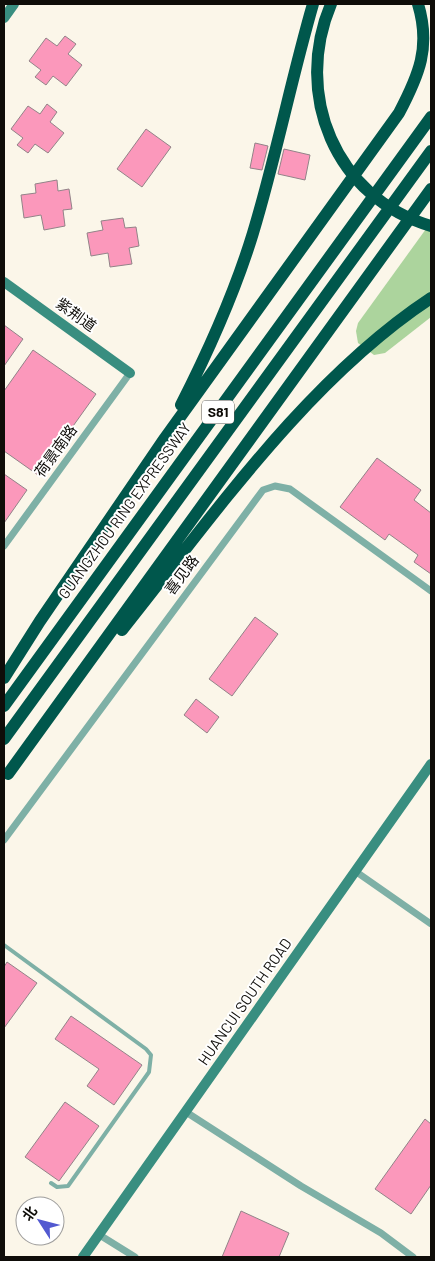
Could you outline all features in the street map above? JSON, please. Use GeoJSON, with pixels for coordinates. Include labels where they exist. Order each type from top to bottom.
{"type":"FeatureCollection","features":[{"type":"Feature","properties":{"kind":"highway"},"geometry":{"type":"LineString","coordinates":[[139,476],[186,396],[209,348],[235,285],[253,232],[275,152],[312,4]]}},
{"type":"Feature","properties":{"kind":"highway"},"geometry":{"type":"LineString","coordinates":[[331,4],[320,35],[316,73],[321,110],[332,142],[350,170],[372,194],[404,216],[431,226]]}},
{"type":"Feature","properties":{"kind":"highway"},"geometry":{"type":"LineString","coordinates":[[4,678],[44,614],[139,476],[399,113],[412,88],[422,62],[424,41],[422,17],[418,4]]}},
{"type":"Feature","properties":{"kind":"highway","name":"GUANGZHOU RING EXPRESSWAY"},"geometry":{"type":"LineString","coordinates":[[4,706],[431,117]]}},
{"type":"Feature","properties":{"kind":"highway","name":"S81"},"geometry":{"type":"LineString","coordinates":[[4,739],[431,151]]}},
{"type":"Feature","properties":{"kind":"highway"},"geometry":{"type":"LineString","coordinates":[[6,776],[431,189]]}},
{"type":"Feature","properties":{"kind":"highway"},"geometry":{"type":"LineString","coordinates":[[6,776],[200,532],[310,402],[369,345],[431,298]]}},
{"type":"Feature","properties":{"kind":"street"},"geometry":{"type":"LineString","coordinates":[[4,18],[14,4]]}},
{"type":"Feature","properties":{"kind":"street","name":"紫荆道"},"geometry":{"type":"LineString","coordinates":[[4,282],[130,373]]}},
{"type":"Feature","properties":{"kind":"street","name":"荷景南路"},"geometry":{"type":"LineString","coordinates":[[4,546],[130,373]]}},
{"type":"Feature","properties":{"kind":"street","name":"喜见路"},"geometry":{"type":"LineString","coordinates":[[4,840],[262,490],[275,486],[290,489],[431,591]]}},
{"type":"Feature","properties":{"kind":"street","name":"HUANCUI SOUTH ROAD"},"geometry":{"type":"LineString","coordinates":[[83,1257],[431,764]]}},
{"type":"Feature","properties":{"kind":"street"},"geometry":{"type":"LineString","coordinates":[[355,871],[431,924]]}},
{"type":"Feature","properties":{"kind":"street"},"geometry":{"type":"LineString","coordinates":[[186,1112],[301,1186],[381,1232],[413,1257]]}},
{"type":"Feature","properties":{"kind":"street"},"geometry":{"type":"LineString","coordinates":[[98,1234],[135,1257]]}},
{"type":"Feature","properties":{"kind":"lane"},"geometry":{"type":"LineString","coordinates":[[4,945],[146,1049],[151,1055],[149,1072],[68,1186],[57,1187],[51,1183]]}},
{"type":"Feature","properties":{"kind":"green space"},"geometry":{"type":"Polygon","coordinates":[[[431,222],[431,317],[385,353],[374,355],[358,343],[356,331],[358,323],[431,222]]]}},
{"type":"Feature","properties":{"kind":"building"},"geometry":{"type":"Polygon","coordinates":[[[65,36],[76,44],[68,54],[82,65],[66,86],[53,76],[46,85],[35,77],[41,70],[29,61],[46,38],[57,46],[65,36]]]}},
{"type":"Feature","properties":{"kind":"building"},"geometry":{"type":"Polygon","coordinates":[[[47,104],[57,112],[50,122],[64,133],[48,153],[35,144],[28,153],[17,145],[23,138],[11,129],[28,106],[40,114],[47,104]]]}},
{"type":"Feature","properties":{"kind":"building"},"geometry":{"type":"Polygon","coordinates":[[[146,129],[171,147],[142,187],[117,169],[146,129]]]}},
{"type":"Feature","properties":{"kind":"building"},"geometry":{"type":"Polygon","coordinates":[[[255,143],[268,146],[262,170],[250,168],[255,143]]]}},
{"type":"Feature","properties":{"kind":"building"},"geometry":{"type":"Polygon","coordinates":[[[284,149],[310,155],[305,180],[278,174],[284,149]]]}},
{"type":"Feature","properties":{"kind":"building"},"geometry":{"type":"Polygon","coordinates":[[[57,180],[58,191],[69,189],[72,209],[63,210],[65,226],[44,230],[41,215],[24,218],[21,195],[36,193],[35,184],[57,180]]]}},
{"type":"Feature","properties":{"kind":"building"},"geometry":{"type":"Polygon","coordinates":[[[123,218],[125,228],[136,227],[139,246],[129,248],[132,264],[110,267],[108,253],[91,256],[87,233],[103,230],[101,221],[123,218]]]}},
{"type":"Feature","properties":{"kind":"building"},"geometry":{"type":"Polygon","coordinates":[[[4,325],[23,339],[4,366],[4,325]]]}},
{"type":"Feature","properties":{"kind":"building"},"geometry":{"type":"Polygon","coordinates":[[[33,350],[96,394],[38,475],[4,451],[4,391],[33,350]]]}},
{"type":"Feature","properties":{"kind":"building"},"geometry":{"type":"Polygon","coordinates":[[[377,458],[421,490],[414,500],[431,513],[431,574],[414,562],[418,555],[389,534],[385,540],[340,507],[377,458]]]}},
{"type":"Feature","properties":{"kind":"building"},"geometry":{"type":"Polygon","coordinates":[[[4,474],[27,490],[4,523],[4,474]]]}},
{"type":"Feature","properties":{"kind":"building"},"geometry":{"type":"Polygon","coordinates":[[[255,617],[278,634],[232,696],[209,679],[255,617]]]}},
{"type":"Feature","properties":{"kind":"building"},"geometry":{"type":"Polygon","coordinates":[[[196,699],[219,717],[207,733],[184,715],[196,699]]]}},
{"type":"Feature","properties":{"kind":"building"},"geometry":{"type":"Polygon","coordinates":[[[7,962],[37,983],[4,1028],[4,967],[7,962]]]}},
{"type":"Feature","properties":{"kind":"building"},"geometry":{"type":"Polygon","coordinates":[[[71,1016],[142,1065],[114,1105],[87,1086],[99,1069],[55,1039],[71,1016]]]}},
{"type":"Feature","properties":{"kind":"building"},"geometry":{"type":"Polygon","coordinates":[[[65,1102],[99,1126],[59,1181],[25,1157],[65,1102]]]}},
{"type":"Feature","properties":{"kind":"building"},"geometry":{"type":"Polygon","coordinates":[[[425,1119],[431,1124],[431,1185],[411,1214],[375,1189],[425,1119]]]}},
{"type":"Feature","properties":{"kind":"building"},"geometry":{"type":"Polygon","coordinates":[[[241,1211],[289,1233],[279,1257],[222,1257],[241,1211]]]}}]}
